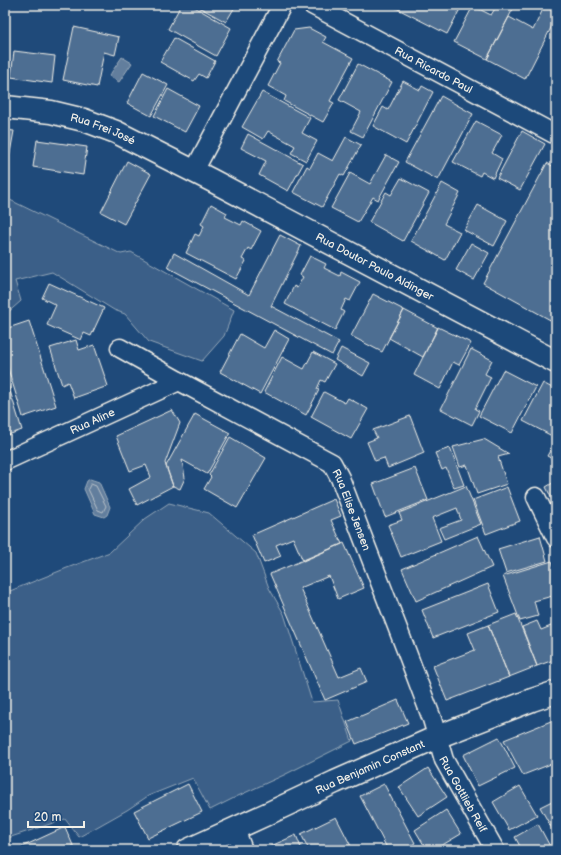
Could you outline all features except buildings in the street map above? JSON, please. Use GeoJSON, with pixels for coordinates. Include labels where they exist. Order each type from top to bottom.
{"type":"FeatureCollection","features":[{"type":"Feature","properties":{"kind":"street"},"geometry":{"type":"LineString","coordinates":[[194,171],[282,5]]}},
{"type":"Feature","properties":{"kind":"street","name":"Rua Ricardo Paul"},"geometry":{"type":"LineString","coordinates":[[312,5],[556,135]]}},
{"type":"Feature","properties":{"kind":"street","name":"Rua Frei José"},"geometry":{"type":"LineString","coordinates":[[5,108],[51,112],[84,120],[116,132],[194,171]]}},
{"type":"Feature","properties":{"kind":"street","name":"Rua Doutor Paulo Aldinger"},"geometry":{"type":"LineString","coordinates":[[194,171],[556,362]]}},
{"type":"Feature","properties":{"kind":"street","name":"Rua Elise Jensen"},"geometry":{"type":"LineString","coordinates":[[120,348],[332,463],[340,478],[406,650],[432,719],[437,737]]}},
{"type":"Feature","properties":{"kind":"street","name":"Rua Aline"},"geometry":{"type":"LineString","coordinates":[[5,461],[179,381]]}},
{"type":"Feature","properties":{"kind":"street"},"geometry":{"type":"LineString","coordinates":[[536,498],[556,538]]}},
{"type":"Feature","properties":{"kind":"street","name":"Rua Benjamin Constant"},"geometry":{"type":"LineString","coordinates":[[188,850],[437,737],[556,692]]}},
{"type":"Feature","properties":{"kind":"street","name":"Rua Gottlieb Reif"},"geometry":{"type":"LineString","coordinates":[[437,737],[444,760],[495,850]]}},
{"type":"Feature","properties":{"kind":"street"},"geometry":{"type":"LineString","coordinates":[[235,829],[243,850]]}},
{"type":"Feature","properties":{"kind":"shaded area"},"geometry":{"type":"Polygon","coordinates":[[[5,199],[10,200],[121,254],[131,252],[234,310],[224,336],[202,361],[149,342],[125,314],[114,310],[52,272],[15,281],[21,301],[5,315],[5,199]]]}},
{"type":"Feature","properties":{"kind":"shaded area"},"geometry":{"type":"Polygon","coordinates":[[[169,503],[209,513],[256,553],[269,588],[284,614],[312,702],[338,700],[352,741],[210,810],[193,778],[148,796],[127,810],[79,837],[65,819],[5,839],[5,593],[110,552],[145,519],[169,503]]]}},
{"type":"Feature","properties":{"kind":"water"},"geometry":{"type":"Polygon","coordinates":[[[122,57],[132,63],[119,82],[109,76],[122,57]]]}},
{"type":"Feature","properties":{"kind":"water"},"geometry":{"type":"Polygon","coordinates":[[[90,479],[99,482],[110,507],[107,515],[104,517],[95,514],[84,489],[87,481],[90,479]]]}}]}
